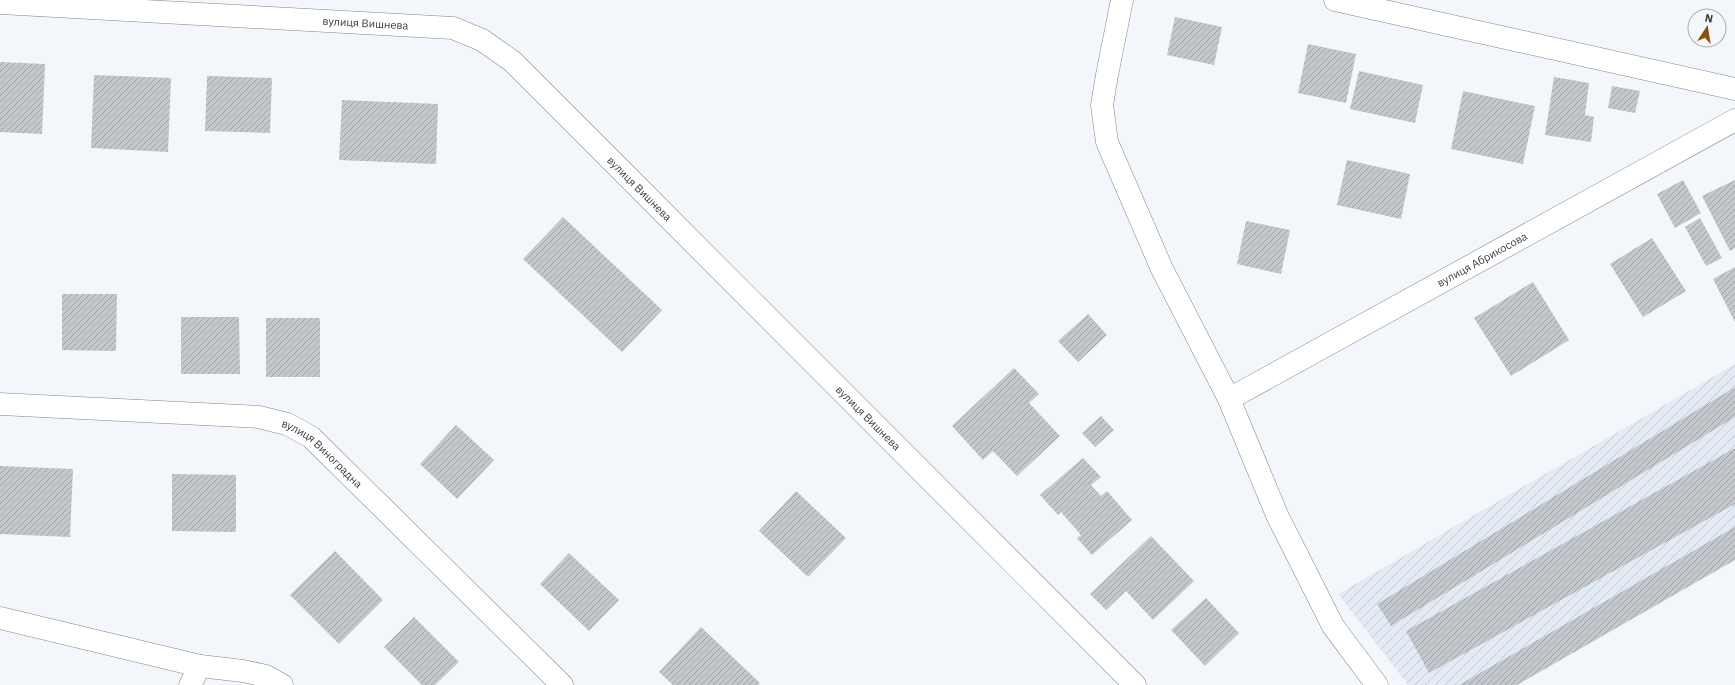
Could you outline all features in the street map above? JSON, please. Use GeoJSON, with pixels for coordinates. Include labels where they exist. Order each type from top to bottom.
{"type":"FeatureCollection","features":[{"type":"Feature","properties":{"kind":"street"},"geometry":{"type":"LineString","coordinates":[[1122,0],[1102,105],[1107,142],[1162,269],[1229,399],[1277,515],[1333,626],[1377,685]]}},
{"type":"Feature","properties":{"kind":"street"},"geometry":{"type":"LineString","coordinates":[[1335,0],[1735,89]]}},
{"type":"Feature","properties":{"kind":"street","name":"вулиця Вишнева"},"geometry":{"type":"LineString","coordinates":[[0,2],[453,28],[482,40],[512,61],[1135,685]]}},
{"type":"Feature","properties":{"kind":"street","name":"вулиця Абрикосова"},"geometry":{"type":"LineString","coordinates":[[1229,399],[1735,120]]}},
{"type":"Feature","properties":{"kind":"street","name":"вулиця Виноградна"},"geometry":{"type":"LineString","coordinates":[[0,404],[259,417],[287,424],[311,437],[562,685]]}},
{"type":"Feature","properties":{"kind":"street"},"geometry":{"type":"LineString","coordinates":[[0,618],[200,666],[243,671],[266,676],[282,685]]}},
{"type":"Feature","properties":{"kind":"street"},"geometry":{"type":"LineString","coordinates":[[190,685],[200,666]]}},
{"type":"Feature","properties":{"kind":"shaded area"},"geometry":{"type":"Polygon","coordinates":[[[1735,364],[1735,550],[1498,685],[1408,685],[1338,594],[1735,364]]]}},
{"type":"Feature","properties":{"kind":"building"},"geometry":{"type":"Polygon","coordinates":[[[1175,17],[1222,27],[1214,65],[1167,55],[1175,17]]]}},
{"type":"Feature","properties":{"kind":"building"},"geometry":{"type":"Polygon","coordinates":[[[1308,44],[1356,54],[1346,103],[1298,93],[1308,44]]]}},
{"type":"Feature","properties":{"kind":"building"},"geometry":{"type":"Polygon","coordinates":[[[0,62],[45,64],[42,134],[0,132],[0,62]]]}},
{"type":"Feature","properties":{"kind":"building"},"geometry":{"type":"Polygon","coordinates":[[[1359,71],[1423,85],[1415,123],[1350,109],[1359,71]]]}},
{"type":"Feature","properties":{"kind":"building"},"geometry":{"type":"Polygon","coordinates":[[[94,75],[171,78],[168,152],[91,148],[94,75]]]}},
{"type":"Feature","properties":{"kind":"building"},"geometry":{"type":"Polygon","coordinates":[[[207,76],[272,78],[270,133],[205,131],[207,76]]]}},
{"type":"Feature","properties":{"kind":"building"},"geometry":{"type":"Polygon","coordinates":[[[1554,77],[1589,83],[1585,115],[1594,117],[1591,142],[1545,135],[1554,77]]]}},
{"type":"Feature","properties":{"kind":"building"},"geometry":{"type":"Polygon","coordinates":[[[1612,86],[1640,91],[1635,113],[1608,108],[1612,86]]]}},
{"type":"Feature","properties":{"kind":"building"},"geometry":{"type":"Polygon","coordinates":[[[1463,91],[1535,106],[1523,164],[1451,149],[1463,91]]]}},
{"type":"Feature","properties":{"kind":"building"},"geometry":{"type":"Polygon","coordinates":[[[342,100],[438,104],[436,164],[339,160],[342,100]]]}},
{"type":"Feature","properties":{"kind":"building"},"geometry":{"type":"Polygon","coordinates":[[[1347,160],[1410,174],[1401,219],[1337,205],[1347,160]]]}},
{"type":"Feature","properties":{"kind":"building"},"geometry":{"type":"Polygon","coordinates":[[[1683,180],[1701,213],[1675,228],[1657,194],[1683,180]]]}},
{"type":"Feature","properties":{"kind":"building"},"geometry":{"type":"Polygon","coordinates":[[[1735,180],[1735,248],[1730,251],[1702,196],[1735,180]]]}},
{"type":"Feature","properties":{"kind":"building"},"geometry":{"type":"Polygon","coordinates":[[[563,217],[662,310],[622,352],[523,259],[563,217]]]}},
{"type":"Feature","properties":{"kind":"building"},"geometry":{"type":"Polygon","coordinates":[[[1700,218],[1722,258],[1706,266],[1685,227],[1700,218]]]}},
{"type":"Feature","properties":{"kind":"building"},"geometry":{"type":"Polygon","coordinates":[[[1246,221],[1290,230],[1281,274],[1237,264],[1246,221]]]}},
{"type":"Feature","properties":{"kind":"building"},"geometry":{"type":"Polygon","coordinates":[[[1652,238],[1686,291],[1643,317],[1610,264],[1652,238]]]}},
{"type":"Feature","properties":{"kind":"building"},"geometry":{"type":"Polygon","coordinates":[[[1735,267],[1735,322],[1713,279],[1735,267]]]}},
{"type":"Feature","properties":{"kind":"building"},"geometry":{"type":"Polygon","coordinates":[[[1533,282],[1569,340],[1511,376],[1474,318],[1533,282]]]}},
{"type":"Feature","properties":{"kind":"building"},"geometry":{"type":"Polygon","coordinates":[[[62,294],[117,294],[116,351],[62,350],[62,294]]]}},
{"type":"Feature","properties":{"kind":"building"},"geometry":{"type":"Polygon","coordinates":[[[1088,314],[1107,335],[1078,362],[1058,341],[1088,314]]]}},
{"type":"Feature","properties":{"kind":"building"},"geometry":{"type":"Polygon","coordinates":[[[181,317],[239,317],[240,374],[181,374],[181,317]]]}},
{"type":"Feature","properties":{"kind":"building"},"geometry":{"type":"Polygon","coordinates":[[[266,318],[320,318],[320,377],[266,377],[266,318]]]}},
{"type":"Feature","properties":{"kind":"building"},"geometry":{"type":"Polygon","coordinates":[[[1014,368],[1039,394],[1029,403],[1060,436],[1017,476],[993,451],[983,460],[952,426],[1014,368]]]}},
{"type":"Feature","properties":{"kind":"building"},"geometry":{"type":"Polygon","coordinates":[[[1735,387],[1735,417],[1391,626],[1377,604],[1735,387]]]}},
{"type":"Feature","properties":{"kind":"building"},"geometry":{"type":"Polygon","coordinates":[[[1101,416],[1114,430],[1095,447],[1082,433],[1101,416]]]}},
{"type":"Feature","properties":{"kind":"building"},"geometry":{"type":"Polygon","coordinates":[[[456,425],[494,460],[457,499],[420,464],[456,425]]]}},
{"type":"Feature","properties":{"kind":"building"},"geometry":{"type":"Polygon","coordinates":[[[1735,448],[1735,504],[1429,673],[1406,631],[1735,448]]]}},
{"type":"Feature","properties":{"kind":"building"},"geometry":{"type":"Polygon","coordinates":[[[1083,458],[1101,477],[1091,485],[1101,496],[1107,491],[1132,520],[1092,555],[1077,538],[1081,535],[1061,512],[1058,515],[1040,495],[1083,458]]]}},
{"type":"Feature","properties":{"kind":"building"},"geometry":{"type":"Polygon","coordinates":[[[0,466],[73,469],[70,537],[0,534],[0,466]]]}},
{"type":"Feature","properties":{"kind":"building"},"geometry":{"type":"Polygon","coordinates":[[[172,474],[236,475],[236,532],[172,531],[172,474]]]}},
{"type":"Feature","properties":{"kind":"building"},"geometry":{"type":"Polygon","coordinates":[[[796,491],[846,538],[808,577],[759,531],[796,491]]]}},
{"type":"Feature","properties":{"kind":"building"},"geometry":{"type":"Polygon","coordinates":[[[1735,527],[1735,560],[1517,685],[1459,685],[1735,527]]]}},
{"type":"Feature","properties":{"kind":"building"},"geometry":{"type":"Polygon","coordinates":[[[1151,536],[1194,581],[1153,620],[1126,591],[1106,610],[1090,594],[1151,536]]]}},
{"type":"Feature","properties":{"kind":"building"},"geometry":{"type":"Polygon","coordinates":[[[335,551],[383,600],[339,644],[290,595],[335,551]]]}},
{"type":"Feature","properties":{"kind":"building"},"geometry":{"type":"Polygon","coordinates":[[[569,553],[619,600],[589,631],[540,584],[569,553]]]}},
{"type":"Feature","properties":{"kind":"building"},"geometry":{"type":"Polygon","coordinates":[[[1206,598],[1239,633],[1205,666],[1171,630],[1206,598]]]}},
{"type":"Feature","properties":{"kind":"building"},"geometry":{"type":"Polygon","coordinates":[[[414,617],[459,662],[435,685],[422,685],[384,647],[414,617]]]}},
{"type":"Feature","properties":{"kind":"building"},"geometry":{"type":"Polygon","coordinates":[[[701,627],[760,683],[758,685],[673,685],[659,672],[701,627]]]}}]}
